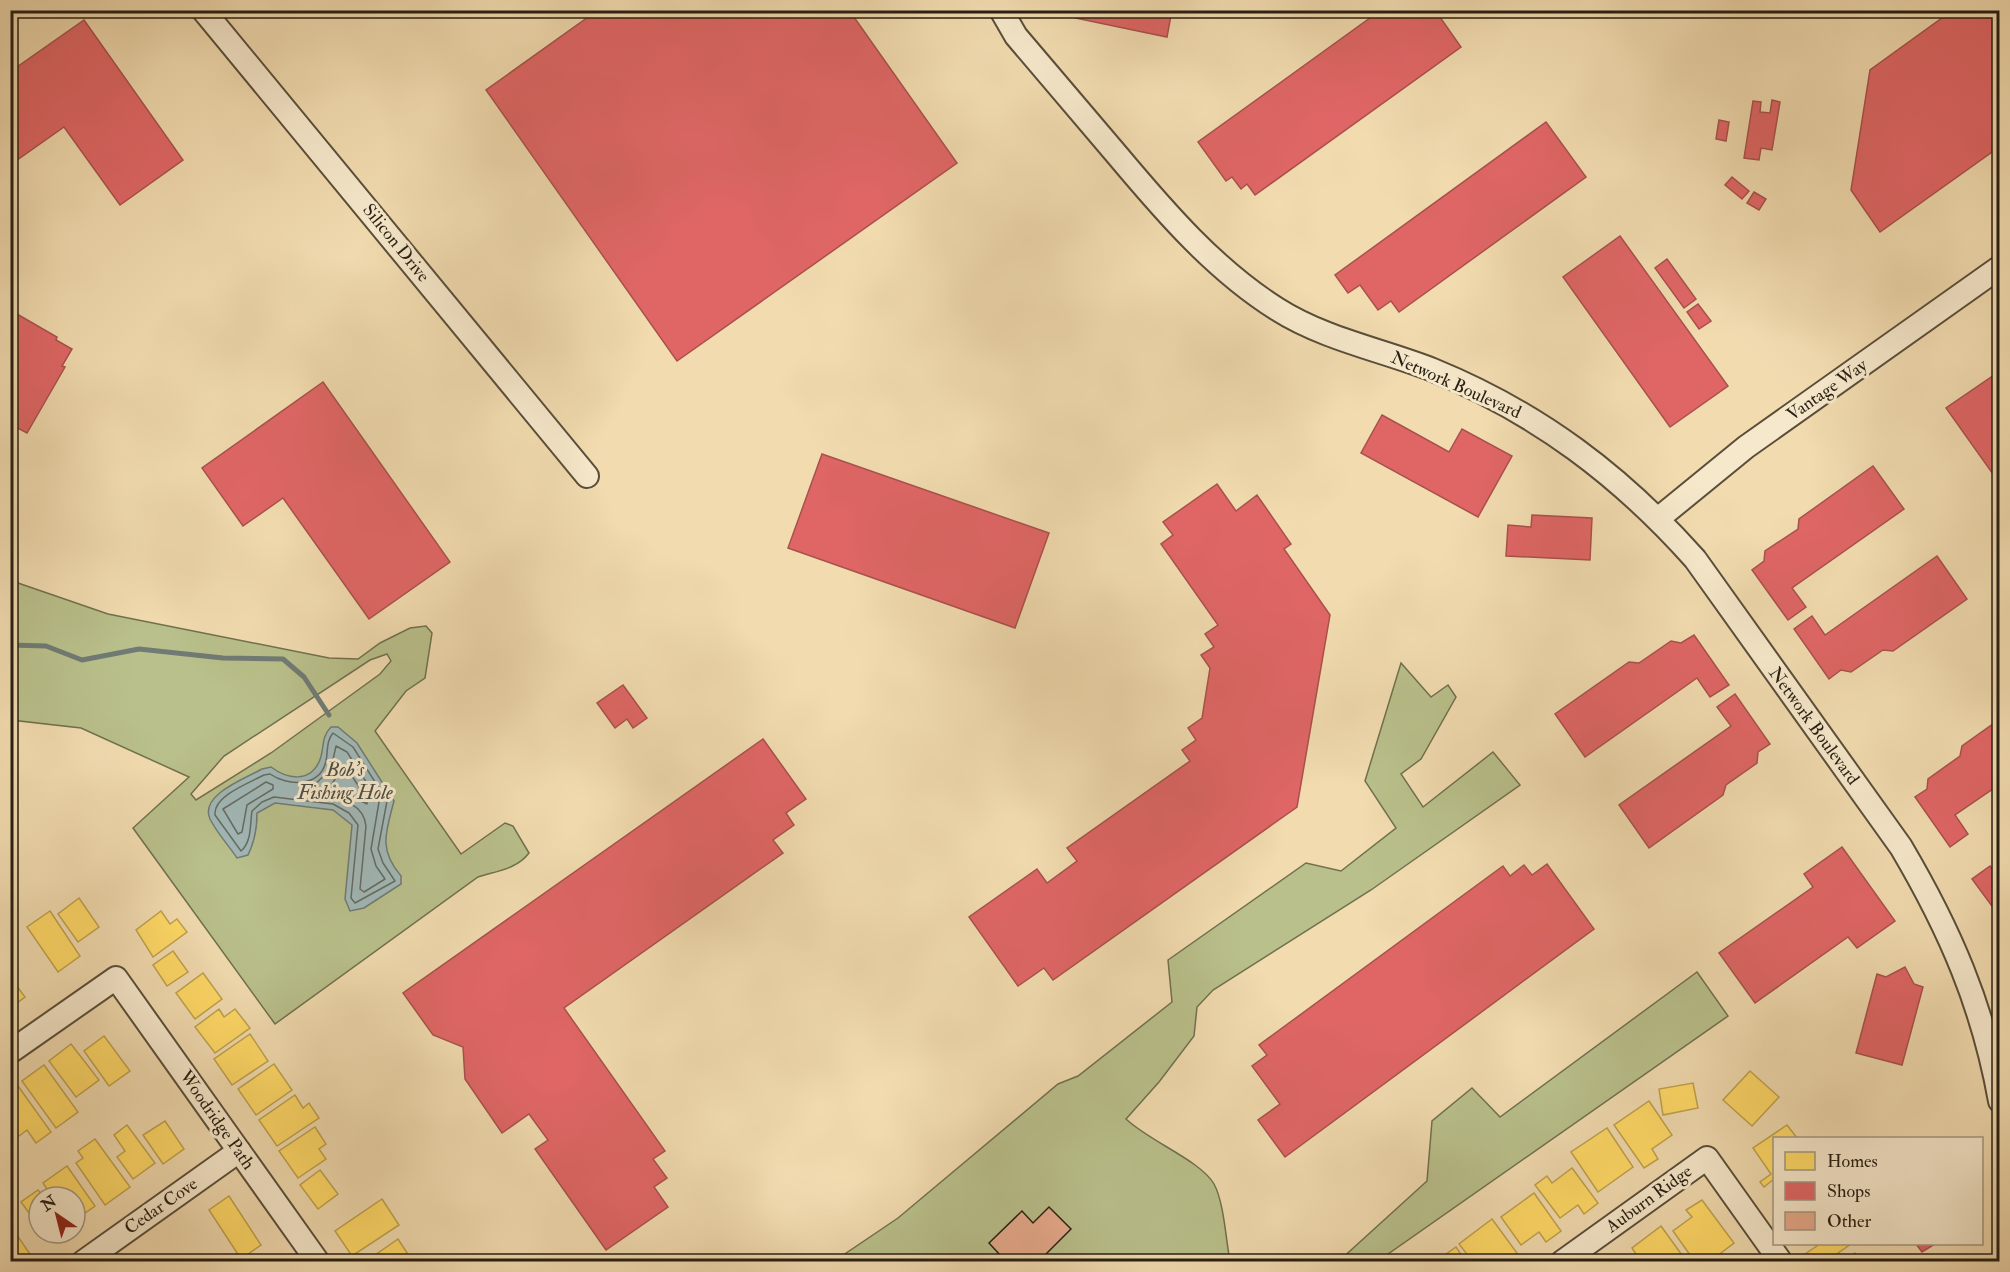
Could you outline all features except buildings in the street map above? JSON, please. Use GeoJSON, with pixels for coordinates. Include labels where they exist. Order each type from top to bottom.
{"type":"FeatureCollection","features":[{"type":"Feature","properties":{"kind":"street","name":"Silicon Drive"},"geometry":{"type":"LineString","coordinates":[[203,10],[587,476]]}},
{"type":"Feature","properties":{"kind":"street","name":"Network Boulevard"},"geometry":{"type":"LineString","coordinates":[[1001,10],[1016,36],[1161,207],[1230,274],[1258,296],[1278,310],[1312,327],[1433,370],[1515,410],[1571,444],[1659,519],[1695,559],[1901,847],[1924,886],[1948,931],[1972,990],[1990,1048],[2000,1101]]}},
{"type":"Feature","properties":{"kind":"street","name":"Vantage Way"},"geometry":{"type":"LineString","coordinates":[[1659,519],[1746,447],[2000,267]]}},
{"type":"Feature","properties":{"kind":"street","name":"Woodridge Path"},"geometry":{"type":"LineString","coordinates":[[10,1052],[116,978],[318,1262]]}},
{"type":"Feature","properties":{"kind":"street","name":"Cedar Cove"},"geometry":{"type":"LineString","coordinates":[[83,1262],[239,1151]]}},
{"type":"Feature","properties":{"kind":"street","name":"Auburn Ridge"},"geometry":{"type":"LineString","coordinates":[[1562,1262],[1707,1158],[1781,1262]]}},
{"type":"Feature","properties":{"kind":"green space"},"geometry":{"type":"Polygon","coordinates":[[[18,583],[108,614],[329,658],[358,659],[380,643],[410,628],[426,626],[432,633],[425,678],[406,691],[375,731],[461,854],[505,823],[513,826],[529,853],[513,866],[478,877],[275,1024],[133,828],[189,777],[81,728],[11,720],[10,595],[18,583]],[[387,654],[370,660],[224,756],[191,794],[196,800],[271,753],[380,674],[391,661],[387,654]]]}},
{"type":"Feature","properties":{"kind":"green space"},"geometry":{"type":"Polygon","coordinates":[[[1401,663],[1431,697],[1448,685],[1456,697],[1421,759],[1401,774],[1423,807],[1493,752],[1520,785],[1371,890],[1213,990],[1197,1007],[1194,1036],[1159,1082],[1126,1119],[1198,1167],[1214,1184],[1222,1211],[1230,1261],[833,1262],[898,1218],[1058,1084],[1078,1076],[1172,1002],[1168,960],[1306,863],[1341,871],[1396,828],[1365,781],[1401,663]]]}},
{"type":"Feature","properties":{"kind":"green space"},"geometry":{"type":"Polygon","coordinates":[[[1697,972],[1728,1016],[1378,1261],[1339,1261],[1427,1181],[1432,1121],[1472,1088],[1500,1117],[1697,972]]]}},
{"type":"Feature","properties":{"kind":"water","name":"Bob's Fishing Hole"},"geometry":{"type":"Polygon","coordinates":[[[331,727],[338,727],[357,743],[394,801],[386,840],[389,857],[401,876],[401,884],[364,908],[350,911],[345,899],[352,825],[333,810],[275,803],[257,813],[255,834],[248,855],[237,858],[213,824],[208,810],[211,802],[226,788],[262,769],[271,767],[284,774],[297,777],[310,773],[319,762],[325,735],[331,727]]]}},
{"type":"Feature","properties":{"kind":"waterway"},"geometry":{"type":"LineString","coordinates":[[10,645],[46,646],[82,660],[139,649],[223,658],[283,659],[304,677],[329,715]]}}]}
